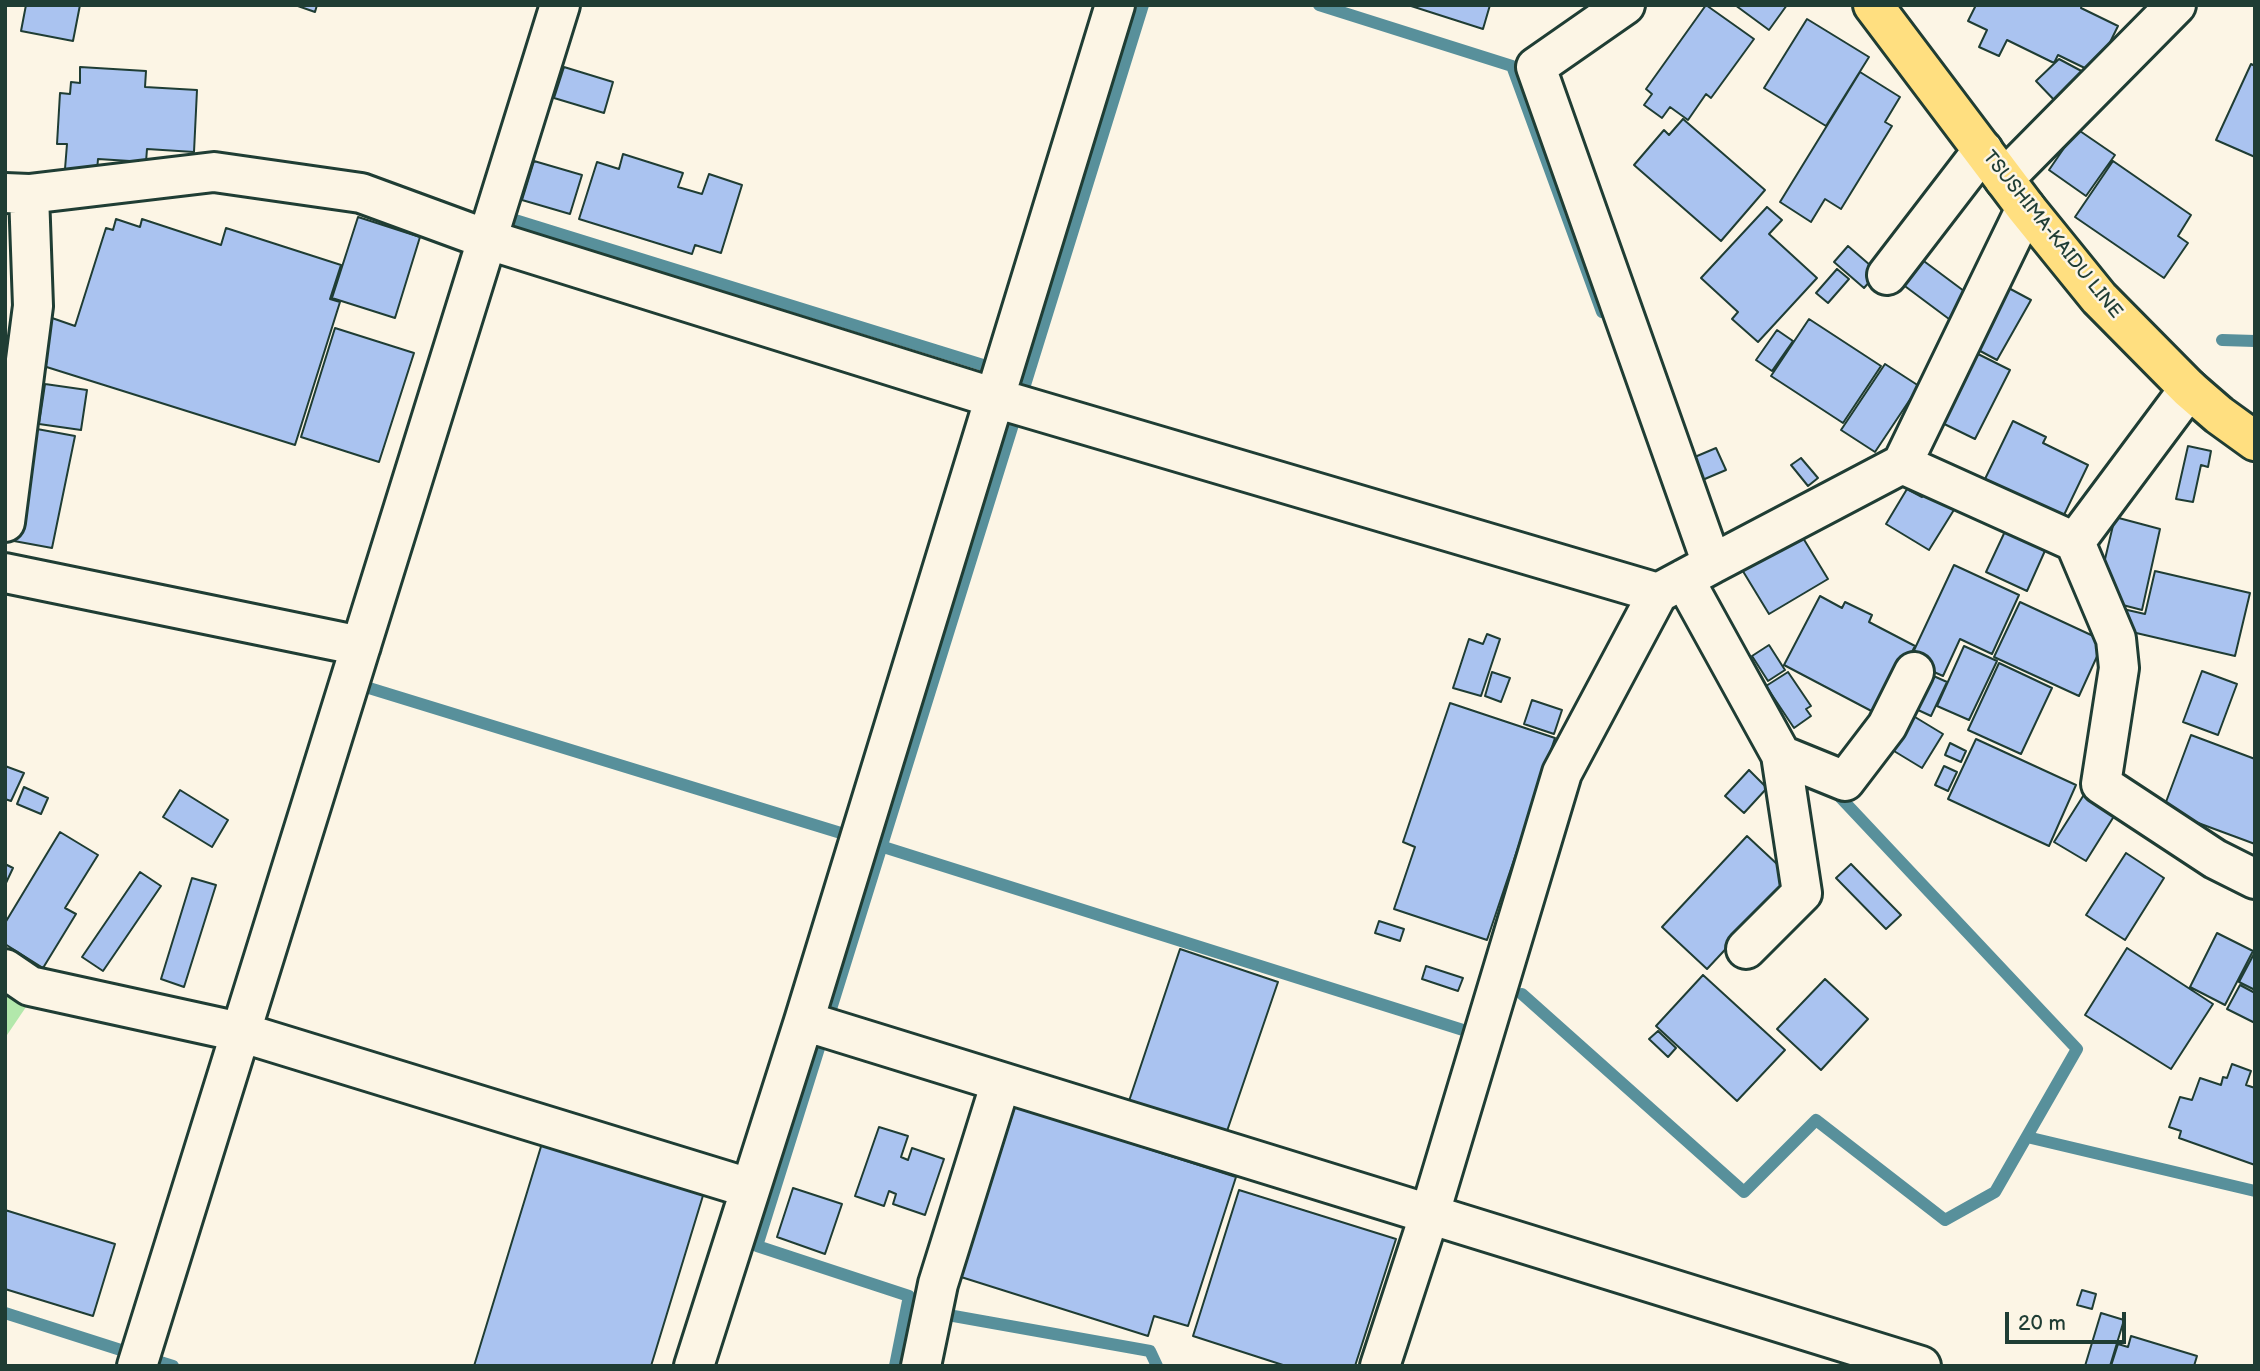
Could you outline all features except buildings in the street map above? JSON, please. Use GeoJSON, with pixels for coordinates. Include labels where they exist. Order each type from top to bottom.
{"type":"FeatureCollection","features":[{"type":"Feature","properties":{"kind":"main road","name":"TSUSHIMA-KAIDU LINE"},"geometry":{"type":"LineString","coordinates":[[1873,5],[2099,298],[2189,389],[2255,441]]}},
{"type":"Feature","properties":{"kind":"street"},"geometry":{"type":"LineString","coordinates":[[137,1366],[561,5]]}},
{"type":"Feature","properties":{"kind":"street"},"geometry":{"type":"LineString","coordinates":[[694,1366],[804,1021],[1115,5]]}},
{"type":"Feature","properties":{"kind":"street"},"geometry":{"type":"LineString","coordinates":[[1625,5],[1536,67],[1685,579],[1781,755],[1802,893],[1746,949]]}},
{"type":"Feature","properties":{"kind":"street"},"geometry":{"type":"LineString","coordinates":[[1887,275],[2005,179],[2176,5]]}},
{"type":"Feature","properties":{"kind":"street"},"geometry":{"type":"LineString","coordinates":[[5,522],[33,306],[17,194],[214,172],[361,193],[489,240],[995,398],[1685,579]]}},
{"type":"Feature","properties":{"kind":"street"},"geometry":{"type":"LineString","coordinates":[[1380,1366],[1430,1213],[1562,773],[1685,579],[1902,464],[2010,246],[2005,179]]}},
{"type":"Feature","properties":{"kind":"street"},"geometry":{"type":"LineString","coordinates":[[2076,542],[2189,389]]}},
{"type":"Feature","properties":{"kind":"street"},"geometry":{"type":"LineString","coordinates":[[1902,464],[2076,542],[2116,639],[2117,648],[2119,668],[2101,785],[2215,859],[2255,879]]}},
{"type":"Feature","properties":{"kind":"street"},"geometry":{"type":"LineString","coordinates":[[5,573],[361,646]]}},
{"type":"Feature","properties":{"kind":"street"},"geometry":{"type":"LineString","coordinates":[[1781,755],[1845,781],[1887,726],[1914,672]]}},
{"type":"Feature","properties":{"kind":"street"},"geometry":{"type":"LineString","coordinates":[[5,969],[30,986],[240,1032],[749,1188]]}},
{"type":"Feature","properties":{"kind":"street"},"geometry":{"type":"LineString","coordinates":[[804,1021],[1921,1366]]}},
{"type":"Feature","properties":{"kind":"street"},"geometry":{"type":"LineString","coordinates":[[921,1366],[938,1284],[1001,1082]]}},
{"type":"Feature","properties":{"kind":"green space"},"geometry":{"type":"Polygon","coordinates":[[[5,993],[26,1007],[5,1038],[5,993]]]}},
{"type":"Feature","properties":{"kind":"waterway"},"geometry":{"type":"LineString","coordinates":[[1025,385],[1143,5]]}},
{"type":"Feature","properties":{"kind":"waterway"},"geometry":{"type":"LineString","coordinates":[[1319,5],[1512,66],[1602,312]]}},
{"type":"Feature","properties":{"kind":"waterway"},"geometry":{"type":"LineString","coordinates":[[515,220],[983,365]]}},
{"type":"Feature","properties":{"kind":"waterway"},"geometry":{"type":"LineString","coordinates":[[2222,340],[2255,341]]}},
{"type":"Feature","properties":{"kind":"waterway"},"geometry":{"type":"LineString","coordinates":[[831,1009],[1015,418]]}},
{"type":"Feature","properties":{"kind":"waterway"},"geometry":{"type":"LineString","coordinates":[[369,688],[844,834]]}},
{"type":"Feature","properties":{"kind":"waterway"},"geometry":{"type":"LineString","coordinates":[[1522,994],[1744,1192],[1816,1120],[1945,1220],[1995,1192],[2077,1049],[1839,796]]}},
{"type":"Feature","properties":{"kind":"waterway"},"geometry":{"type":"LineString","coordinates":[[874,844],[1463,1030]]}},
{"type":"Feature","properties":{"kind":"waterway"},"geometry":{"type":"LineString","coordinates":[[820,1045],[757,1246],[909,1296],[895,1366]]}},
{"type":"Feature","properties":{"kind":"waterway"},"geometry":{"type":"LineString","coordinates":[[2027,1137],[2255,1191]]}},
{"type":"Feature","properties":{"kind":"waterway"},"geometry":{"type":"LineString","coordinates":[[5,1313],[127,1352]]}},
{"type":"Feature","properties":{"kind":"waterway"},"geometry":{"type":"LineString","coordinates":[[948,1315],[1150,1351],[1157,1366]]}},
{"type":"Feature","properties":{"kind":"waterway"},"geometry":{"type":"LineString","coordinates":[[154,1360],[173,1366]]}}]}
